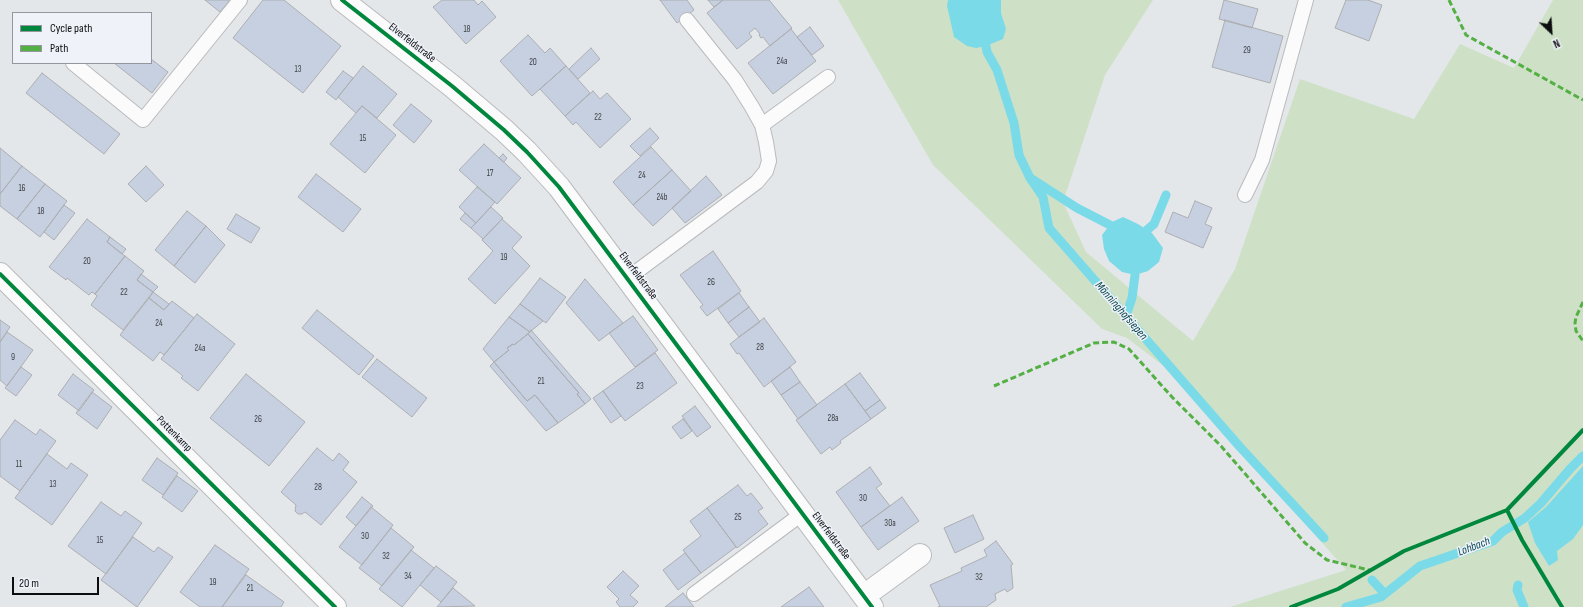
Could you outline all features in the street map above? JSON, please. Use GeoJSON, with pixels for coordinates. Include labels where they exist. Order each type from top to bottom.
{"type":"FeatureCollection","features":[{"type":"Feature","properties":{"kind":"street","name":"Elverfeldstraße"},"geometry":{"type":"LineString","coordinates":[[342,0],[452,86],[527,152],[559,187],[868,602],[920,555]]}},
{"type":"Feature","properties":{"kind":"street","name":"Pottenkamp"},"geometry":{"type":"LineString","coordinates":[[0,274],[335,607]]}},
{"type":"Feature","properties":{"kind":"lane"},"geometry":{"type":"LineString","coordinates":[[74,64],[144,120],[240,0]]}},
{"type":"Feature","properties":{"kind":"lane"},"geometry":{"type":"LineString","coordinates":[[1245,195],[1262,160],[1306,0]]}},
{"type":"Feature","properties":{"kind":"lane"},"geometry":{"type":"LineString","coordinates":[[628,278],[757,182],[766,171],[769,161],[762,126],[752,107],[735,80],[687,20]]}},
{"type":"Feature","properties":{"kind":"lane"},"geometry":{"type":"LineString","coordinates":[[762,126],[828,77]]}},
{"type":"Feature","properties":{"kind":"lane"},"geometry":{"type":"LineString","coordinates":[[694,594],[803,513]]}},
{"type":"Feature","properties":{"kind":"green space"},"geometry":{"type":"Polygon","coordinates":[[[838,0],[1153,0],[1105,75],[1063,202],[1086,252],[1193,341],[1235,269],[1300,79],[1414,119],[1460,44],[1514,68],[1553,0],[1583,0],[1583,607],[1230,607],[1346,570],[1174,374],[1127,338],[1102,329],[933,165],[838,0]]]}},
{"type":"Feature","properties":{"kind":"water"},"geometry":{"type":"Polygon","coordinates":[[[948,0],[1001,0],[1001,13],[1006,29],[1003,39],[986,46],[976,48],[967,46],[954,37],[947,6],[948,0]]]}},
{"type":"Feature","properties":{"kind":"water"},"geometry":{"type":"Polygon","coordinates":[[[1123,217],[1152,233],[1163,248],[1159,262],[1148,271],[1135,275],[1122,272],[1109,261],[1104,249],[1102,235],[1112,222],[1123,217]]]}},
{"type":"Feature","properties":{"kind":"water"},"geometry":{"type":"Polygon","coordinates":[[[1583,466],[1583,525],[1573,539],[1557,551],[1558,560],[1549,566],[1535,543],[1528,522],[1546,507],[1583,466]]]}},
{"type":"Feature","properties":{"kind":"building"},"geometry":{"type":"Polygon","coordinates":[[[205,0],[230,0],[220,12],[205,0]]]}},
{"type":"Feature","properties":{"kind":"building"},"geometry":{"type":"Polygon","coordinates":[[[263,0],[284,0],[341,46],[303,93],[233,38],[263,0]]]}},
{"type":"Feature","properties":{"kind":"building"},"geometry":{"type":"Polygon","coordinates":[[[442,0],[474,0],[478,5],[482,1],[496,17],[466,44],[433,7],[442,0]]]}},
{"type":"Feature","properties":{"kind":"building"},"geometry":{"type":"Polygon","coordinates":[[[660,0],[687,0],[694,10],[677,23],[660,0]]]}},
{"type":"Feature","properties":{"kind":"building"},"geometry":{"type":"Polygon","coordinates":[[[708,0],[723,0],[714,7],[708,0]]]}},
{"type":"Feature","properties":{"kind":"building"},"geometry":{"type":"Polygon","coordinates":[[[723,0],[769,0],[792,28],[770,46],[763,37],[761,38],[759,35],[760,34],[755,28],[749,33],[752,37],[737,49],[707,13],[723,0]]]}},
{"type":"Feature","properties":{"kind":"building"},"geometry":{"type":"Polygon","coordinates":[[[1224,0],[1258,9],[1252,28],[1219,19],[1224,0]]]}},
{"type":"Feature","properties":{"kind":"building"},"geometry":{"type":"Polygon","coordinates":[[[1346,0],[1368,0],[1382,5],[1369,41],[1335,28],[1346,0]]]}},
{"type":"Feature","properties":{"kind":"building"},"geometry":{"type":"Polygon","coordinates":[[[1225,20],[1283,36],[1270,83],[1212,67],[1225,20]]]}},
{"type":"Feature","properties":{"kind":"building"},"geometry":{"type":"Polygon","coordinates":[[[810,27],[824,46],[812,55],[797,37],[810,27]]]}},
{"type":"Feature","properties":{"kind":"building"},"geometry":{"type":"Polygon","coordinates":[[[791,29],[816,61],[773,94],[748,63],[791,29]]]}},
{"type":"Feature","properties":{"kind":"building"},"geometry":{"type":"Polygon","coordinates":[[[528,35],[545,53],[550,48],[566,66],[532,96],[500,61],[528,35]]]}},
{"type":"Feature","properties":{"kind":"building"},"geometry":{"type":"Polygon","coordinates":[[[591,48],[600,59],[578,79],[569,69],[591,48]]]}},
{"type":"Feature","properties":{"kind":"building"},"geometry":{"type":"Polygon","coordinates":[[[152,60],[168,72],[152,93],[115,64],[152,64],[152,60]]]}},
{"type":"Feature","properties":{"kind":"building"},"geometry":{"type":"Polygon","coordinates":[[[363,66],[397,94],[377,118],[362,106],[356,113],[338,97],[363,66]]]}},
{"type":"Feature","properties":{"kind":"building"},"geometry":{"type":"Polygon","coordinates":[[[566,66],[590,93],[565,116],[540,89],[566,66]]]}},
{"type":"Feature","properties":{"kind":"building"},"geometry":{"type":"Polygon","coordinates":[[[343,71],[353,78],[336,100],[326,92],[343,71]]]}},
{"type":"Feature","properties":{"kind":"building"},"geometry":{"type":"Polygon","coordinates":[[[42,73],[120,134],[104,154],[26,93],[42,73]]]}},
{"type":"Feature","properties":{"kind":"building"},"geometry":{"type":"Polygon","coordinates":[[[593,91],[600,99],[607,93],[631,119],[600,148],[576,122],[573,125],[565,116],[593,91]]]}},
{"type":"Feature","properties":{"kind":"building"},"geometry":{"type":"Polygon","coordinates":[[[411,104],[432,121],[414,143],[393,125],[411,104]]]}},
{"type":"Feature","properties":{"kind":"building"},"geometry":{"type":"Polygon","coordinates":[[[362,106],[396,135],[365,173],[330,144],[362,106]]]}},
{"type":"Feature","properties":{"kind":"building"},"geometry":{"type":"Polygon","coordinates":[[[650,128],[659,138],[640,156],[630,146],[650,128]]]}},
{"type":"Feature","properties":{"kind":"building"},"geometry":{"type":"Polygon","coordinates":[[[484,144],[521,178],[497,204],[459,170],[484,144]]]}},
{"type":"Feature","properties":{"kind":"building"},"geometry":{"type":"Polygon","coordinates":[[[651,147],[672,170],[633,205],[613,182],[651,147]]]}},
{"type":"Feature","properties":{"kind":"building"},"geometry":{"type":"Polygon","coordinates":[[[0,148],[22,166],[0,194],[0,148]]]}},
{"type":"Feature","properties":{"kind":"building"},"geometry":{"type":"Polygon","coordinates":[[[503,154],[507,158],[504,162],[499,158],[503,154]]]}},
{"type":"Feature","properties":{"kind":"building"},"geometry":{"type":"Polygon","coordinates":[[[22,166],[45,184],[17,219],[0,206],[0,194],[22,166]]]}},
{"type":"Feature","properties":{"kind":"building"},"geometry":{"type":"Polygon","coordinates":[[[146,166],[164,185],[146,202],[128,184],[146,166]]]}},
{"type":"Feature","properties":{"kind":"building"},"geometry":{"type":"Polygon","coordinates":[[[672,170],[691,191],[653,226],[633,205],[672,170]]]}},
{"type":"Feature","properties":{"kind":"building"},"geometry":{"type":"Polygon","coordinates":[[[316,174],[361,209],[343,232],[298,197],[316,174]]]}},
{"type":"Feature","properties":{"kind":"building"},"geometry":{"type":"Polygon","coordinates":[[[706,176],[722,195],[685,223],[672,208],[706,176]]]}},
{"type":"Feature","properties":{"kind":"building"},"geometry":{"type":"Polygon","coordinates":[[[45,184],[67,201],[40,237],[17,219],[45,184]]]}},
{"type":"Feature","properties":{"kind":"building"},"geometry":{"type":"Polygon","coordinates":[[[477,187],[495,202],[476,223],[459,207],[477,187]]]}},
{"type":"Feature","properties":{"kind":"building"},"geometry":{"type":"Polygon","coordinates":[[[1195,201],[1212,208],[1205,224],[1212,227],[1203,248],[1165,232],[1173,212],[1188,218],[1195,201]]]}},
{"type":"Feature","properties":{"kind":"building"},"geometry":{"type":"Polygon","coordinates":[[[64,205],[75,213],[54,240],[44,232],[64,205]]]}},
{"type":"Feature","properties":{"kind":"building"},"geometry":{"type":"Polygon","coordinates":[[[491,207],[503,218],[483,239],[471,228],[491,207]]]}},
{"type":"Feature","properties":{"kind":"building"},"geometry":{"type":"Polygon","coordinates":[[[187,211],[206,226],[174,266],[155,250],[187,211]]]}},
{"type":"Feature","properties":{"kind":"building"},"geometry":{"type":"Polygon","coordinates":[[[465,213],[476,223],[471,228],[460,219],[465,213]]]}},
{"type":"Feature","properties":{"kind":"building"},"geometry":{"type":"Polygon","coordinates":[[[236,214],[260,228],[251,243],[227,229],[236,214]]]}},
{"type":"Feature","properties":{"kind":"building"},"geometry":{"type":"Polygon","coordinates":[[[87,219],[110,237],[107,242],[125,256],[95,294],[92,292],[89,295],[67,278],[66,280],[49,267],[87,219]]]}},
{"type":"Feature","properties":{"kind":"building"},"geometry":{"type":"Polygon","coordinates":[[[502,219],[522,237],[512,248],[530,266],[495,304],[468,279],[493,251],[482,240],[502,219]]]}},
{"type":"Feature","properties":{"kind":"building"},"geometry":{"type":"Polygon","coordinates":[[[206,226],[225,245],[195,283],[174,266],[206,226]]]}},
{"type":"Feature","properties":{"kind":"building"},"geometry":{"type":"Polygon","coordinates":[[[110,237],[126,249],[122,254],[107,242],[110,237]]]}},
{"type":"Feature","properties":{"kind":"building"},"geometry":{"type":"Polygon","coordinates":[[[713,251],[741,291],[707,316],[700,307],[703,305],[680,275],[713,251]]]}},
{"type":"Feature","properties":{"kind":"building"},"geometry":{"type":"Polygon","coordinates":[[[125,256],[144,271],[137,280],[153,292],[123,330],[91,305],[97,296],[95,294],[125,256]]]}},
{"type":"Feature","properties":{"kind":"building"},"geometry":{"type":"Polygon","coordinates":[[[141,274],[158,287],[153,292],[137,280],[141,274]]]}},
{"type":"Feature","properties":{"kind":"building"},"geometry":{"type":"Polygon","coordinates":[[[540,278],[566,297],[546,323],[520,304],[540,278]]]}},
{"type":"Feature","properties":{"kind":"building"},"geometry":{"type":"Polygon","coordinates":[[[585,279],[623,323],[599,341],[566,303],[585,279]]]}},
{"type":"Feature","properties":{"kind":"building"},"geometry":{"type":"Polygon","coordinates":[[[153,292],[169,304],[164,310],[149,298],[153,292]]]}},
{"type":"Feature","properties":{"kind":"building"},"geometry":{"type":"Polygon","coordinates":[[[739,293],[749,307],[728,323],[718,309],[739,293]]]}},
{"type":"Feature","properties":{"kind":"building"},"geometry":{"type":"Polygon","coordinates":[[[149,298],[164,310],[172,301],[194,318],[164,355],[160,352],[153,361],[120,335],[149,298]]]}},
{"type":"Feature","properties":{"kind":"building"},"geometry":{"type":"Polygon","coordinates":[[[520,304],[543,321],[530,332],[509,317],[520,304]]]}},
{"type":"Feature","properties":{"kind":"building"},"geometry":{"type":"Polygon","coordinates":[[[749,307],[760,322],[739,337],[728,323],[749,307]]]}},
{"type":"Feature","properties":{"kind":"building"},"geometry":{"type":"Polygon","coordinates":[[[317,310],[374,356],[359,375],[302,328],[317,310]]]}},
{"type":"Feature","properties":{"kind":"building"},"geometry":{"type":"Polygon","coordinates":[[[197,314],[235,344],[198,391],[181,378],[183,376],[161,359],[197,314]]]}},
{"type":"Feature","properties":{"kind":"building"},"geometry":{"type":"Polygon","coordinates":[[[633,316],[658,350],[635,367],[609,333],[633,316]]]}},
{"type":"Feature","properties":{"kind":"building"},"geometry":{"type":"Polygon","coordinates":[[[509,317],[530,332],[514,345],[513,344],[507,348],[509,350],[494,362],[483,349],[509,317]]]}},
{"type":"Feature","properties":{"kind":"building"},"geometry":{"type":"Polygon","coordinates":[[[764,318],[796,362],[764,387],[739,353],[737,354],[730,344],[764,318]]]}},
{"type":"Feature","properties":{"kind":"building"},"geometry":{"type":"Polygon","coordinates":[[[0,320],[10,327],[0,342],[0,320]]]}},
{"type":"Feature","properties":{"kind":"building"},"geometry":{"type":"Polygon","coordinates":[[[531,330],[591,399],[585,404],[577,394],[579,393],[528,334],[531,330]]]}},
{"type":"Feature","properties":{"kind":"building"},"geometry":{"type":"Polygon","coordinates":[[[7,332],[33,350],[7,386],[0,380],[0,342],[7,332]]]}},
{"type":"Feature","properties":{"kind":"building"},"geometry":{"type":"Polygon","coordinates":[[[528,334],[579,393],[577,394],[585,404],[558,423],[535,395],[527,401],[494,362],[509,350],[507,348],[513,344],[514,345],[528,334]]]}},
{"type":"Feature","properties":{"kind":"building"},"geometry":{"type":"Polygon","coordinates":[[[655,353],[677,383],[625,421],[603,391],[655,353]]]}},
{"type":"Feature","properties":{"kind":"building"},"geometry":{"type":"Polygon","coordinates":[[[377,359],[427,398],[412,417],[362,377],[377,359]]]}},
{"type":"Feature","properties":{"kind":"building"},"geometry":{"type":"Polygon","coordinates":[[[494,362],[527,401],[535,395],[558,423],[546,431],[490,366],[494,362]]]}},
{"type":"Feature","properties":{"kind":"building"},"geometry":{"type":"Polygon","coordinates":[[[21,367],[32,375],[16,396],[5,388],[21,367]]]}},
{"type":"Feature","properties":{"kind":"building"},"geometry":{"type":"Polygon","coordinates":[[[790,367],[800,382],[781,395],[771,381],[790,367]]]}},
{"type":"Feature","properties":{"kind":"building"},"geometry":{"type":"Polygon","coordinates":[[[860,373],[880,400],[865,411],[845,384],[860,373]]]}},
{"type":"Feature","properties":{"kind":"building"},"geometry":{"type":"Polygon","coordinates":[[[73,374],[94,390],[79,411],[58,395],[73,374]]]}},
{"type":"Feature","properties":{"kind":"building"},"geometry":{"type":"Polygon","coordinates":[[[246,374],[305,422],[269,466],[210,418],[246,374]]]}},
{"type":"Feature","properties":{"kind":"building"},"geometry":{"type":"Polygon","coordinates":[[[800,382],[817,405],[798,419],[781,395],[800,382]]]}},
{"type":"Feature","properties":{"kind":"building"},"geometry":{"type":"Polygon","coordinates":[[[845,384],[871,419],[840,441],[841,443],[832,450],[830,447],[821,454],[796,420],[845,384]]]}},
{"type":"Feature","properties":{"kind":"building"},"geometry":{"type":"Polygon","coordinates":[[[603,391],[621,416],[611,423],[593,398],[603,391]]]}},
{"type":"Feature","properties":{"kind":"building"},"geometry":{"type":"Polygon","coordinates":[[[92,392],[112,407],[97,429],[76,413],[92,392]]]}},
{"type":"Feature","properties":{"kind":"building"},"geometry":{"type":"Polygon","coordinates":[[[880,400],[886,408],[871,419],[865,411],[880,400]]]}},
{"type":"Feature","properties":{"kind":"building"},"geometry":{"type":"Polygon","coordinates":[[[695,406],[711,427],[697,437],[682,416],[695,406]]]}},
{"type":"Feature","properties":{"kind":"building"},"geometry":{"type":"Polygon","coordinates":[[[683,419],[692,431],[681,439],[672,427],[683,419]]]}},
{"type":"Feature","properties":{"kind":"building"},"geometry":{"type":"Polygon","coordinates":[[[15,420],[36,435],[40,429],[56,441],[20,491],[0,476],[0,440],[15,420]]]}},
{"type":"Feature","properties":{"kind":"building"},"geometry":{"type":"Polygon","coordinates":[[[317,448],[333,461],[339,453],[349,462],[343,470],[357,482],[321,525],[305,512],[298,514],[295,511],[296,505],[281,492],[317,448]]]}},
{"type":"Feature","properties":{"kind":"building"},"geometry":{"type":"Polygon","coordinates":[[[47,454],[67,469],[71,463],[88,475],[52,525],[15,498],[47,454]]]}},
{"type":"Feature","properties":{"kind":"building"},"geometry":{"type":"Polygon","coordinates":[[[157,458],[178,473],[163,495],[142,480],[157,458]]]}},
{"type":"Feature","properties":{"kind":"building"},"geometry":{"type":"Polygon","coordinates":[[[870,467],[882,484],[876,488],[890,506],[861,527],[836,492],[870,467]]]}},
{"type":"Feature","properties":{"kind":"building"},"geometry":{"type":"Polygon","coordinates":[[[177,476],[198,491],[182,512],[162,497],[177,476]]]}},
{"type":"Feature","properties":{"kind":"building"},"geometry":{"type":"Polygon","coordinates":[[[738,485],[747,496],[751,493],[763,508],[758,511],[768,524],[737,548],[707,508],[738,485]]]}},
{"type":"Feature","properties":{"kind":"building"},"geometry":{"type":"Polygon","coordinates":[[[362,497],[373,506],[356,526],[346,517],[362,497]]]}},
{"type":"Feature","properties":{"kind":"building"},"geometry":{"type":"Polygon","coordinates":[[[902,497],[919,521],[878,550],[861,527],[902,497]]]}},
{"type":"Feature","properties":{"kind":"building"},"geometry":{"type":"Polygon","coordinates":[[[101,502],[121,516],[125,511],[142,523],[106,574],[68,546],[101,502]]]}},
{"type":"Feature","properties":{"kind":"building"},"geometry":{"type":"Polygon","coordinates":[[[371,507],[393,525],[362,565],[339,547],[371,507]]]}},
{"type":"Feature","properties":{"kind":"building"},"geometry":{"type":"Polygon","coordinates":[[[707,508],[736,547],[701,573],[683,550],[701,536],[690,521],[707,508]]]}},
{"type":"Feature","properties":{"kind":"building"},"geometry":{"type":"Polygon","coordinates":[[[973,515],[984,539],[955,553],[944,528],[973,515]]]}},
{"type":"Feature","properties":{"kind":"building"},"geometry":{"type":"Polygon","coordinates":[[[391,528],[414,547],[382,586],[359,568],[391,528]]]}},
{"type":"Feature","properties":{"kind":"building"},"geometry":{"type":"Polygon","coordinates":[[[133,537],[154,552],[158,547],[173,557],[137,607],[101,580],[133,537]]]}},
{"type":"Feature","properties":{"kind":"building"},"geometry":{"type":"Polygon","coordinates":[[[996,541],[1013,564],[1011,565],[1013,588],[1007,592],[1005,589],[995,594],[996,600],[986,607],[938,607],[940,606],[930,585],[962,571],[961,568],[987,556],[984,550],[996,541]]]}},
{"type":"Feature","properties":{"kind":"building"},"geometry":{"type":"Polygon","coordinates":[[[215,545],[249,569],[222,607],[200,607],[180,592],[215,545]]]}},
{"type":"Feature","properties":{"kind":"building"},"geometry":{"type":"Polygon","coordinates":[[[411,550],[434,568],[402,607],[379,589],[411,550]]]}},
{"type":"Feature","properties":{"kind":"building"},"geometry":{"type":"Polygon","coordinates":[[[685,553],[701,573],[678,590],[663,570],[685,553]]]}},
{"type":"Feature","properties":{"kind":"building"},"geometry":{"type":"Polygon","coordinates":[[[436,566],[457,582],[441,602],[420,585],[436,566]]]}},
{"type":"Feature","properties":{"kind":"building"},"geometry":{"type":"Polygon","coordinates":[[[623,571],[639,586],[630,595],[638,602],[633,607],[620,607],[616,602],[619,599],[607,587],[623,571]]]}},
{"type":"Feature","properties":{"kind":"building"},"geometry":{"type":"Polygon","coordinates":[[[246,575],[284,602],[281,607],[222,607],[246,575]]]}},
{"type":"Feature","properties":{"kind":"building"},"geometry":{"type":"Polygon","coordinates":[[[809,587],[824,607],[781,607],[809,587]]]}},
{"type":"Feature","properties":{"kind":"building"},"geometry":{"type":"Polygon","coordinates":[[[453,588],[475,606],[437,607],[453,588]]]}},
{"type":"Feature","properties":{"kind":"building"},"geometry":{"type":"Polygon","coordinates":[[[683,593],[694,607],[665,607],[683,593]]]}},
{"type":"Feature","properties":{"kind":"waterway","name":"Mönninghofsiepen"},"geometry":{"type":"LineString","coordinates":[[986,46],[987,52],[997,70],[1014,123],[1019,155],[1030,178],[1043,197],[1049,228],[1240,447],[1324,538]]}},
{"type":"Feature","properties":{"kind":"waterway"},"geometry":{"type":"LineString","coordinates":[[1032,179],[1077,208],[1110,225]]}},
{"type":"Feature","properties":{"kind":"waterway"},"geometry":{"type":"LineString","coordinates":[[1147,230],[1154,224],[1166,195]]}},
{"type":"Feature","properties":{"kind":"waterway"},"geometry":{"type":"LineString","coordinates":[[1126,316],[1132,298],[1135,275]]}},
{"type":"Feature","properties":{"kind":"waterway","name":"Lohbach"},"geometry":{"type":"LineString","coordinates":[[1346,607],[1381,597],[1420,566],[1493,541],[1502,532],[1525,518],[1541,503],[1583,456]]}},
{"type":"Feature","properties":{"kind":"waterway","name":"Mönninghofsiepen"},"geometry":{"type":"LineString","coordinates":[[1372,580],[1385,594]]}},
{"type":"Feature","properties":{"kind":"waterway"},"geometry":{"type":"LineString","coordinates":[[1518,585],[1517,590],[1524,607]]}},
{"type":"Feature","properties":{"kind":"marked path"},"geometry":{"type":"LineString","coordinates":[[1449,0],[1466,35],[1583,100]]}},
{"type":"Feature","properties":{"kind":"marked path"},"geometry":{"type":"LineString","coordinates":[[1583,302],[1576,317],[1575,323],[1576,331],[1583,341]]}},
{"type":"Feature","properties":{"kind":"marked path"},"geometry":{"type":"LineString","coordinates":[[994,386],[1094,343],[1114,342],[1129,349],[1172,397],[1221,446],[1305,543],[1327,560],[1369,570]]}},
{"type":"Feature","properties":{"kind":"cycle path"},"geometry":{"type":"LineString","coordinates":[[342,0],[452,86],[504,130],[527,152],[559,187],[872,607]]}},
{"type":"Feature","properties":{"kind":"cycle path"},"geometry":{"type":"LineString","coordinates":[[0,274],[335,607]]}},
{"type":"Feature","properties":{"kind":"cycle path"},"geometry":{"type":"LineString","coordinates":[[1562,607],[1522,540],[1507,510],[1583,430]]}},
{"type":"Feature","properties":{"kind":"cycle path"},"geometry":{"type":"LineString","coordinates":[[1291,607],[1338,589],[1404,551],[1507,510]]}}]}
